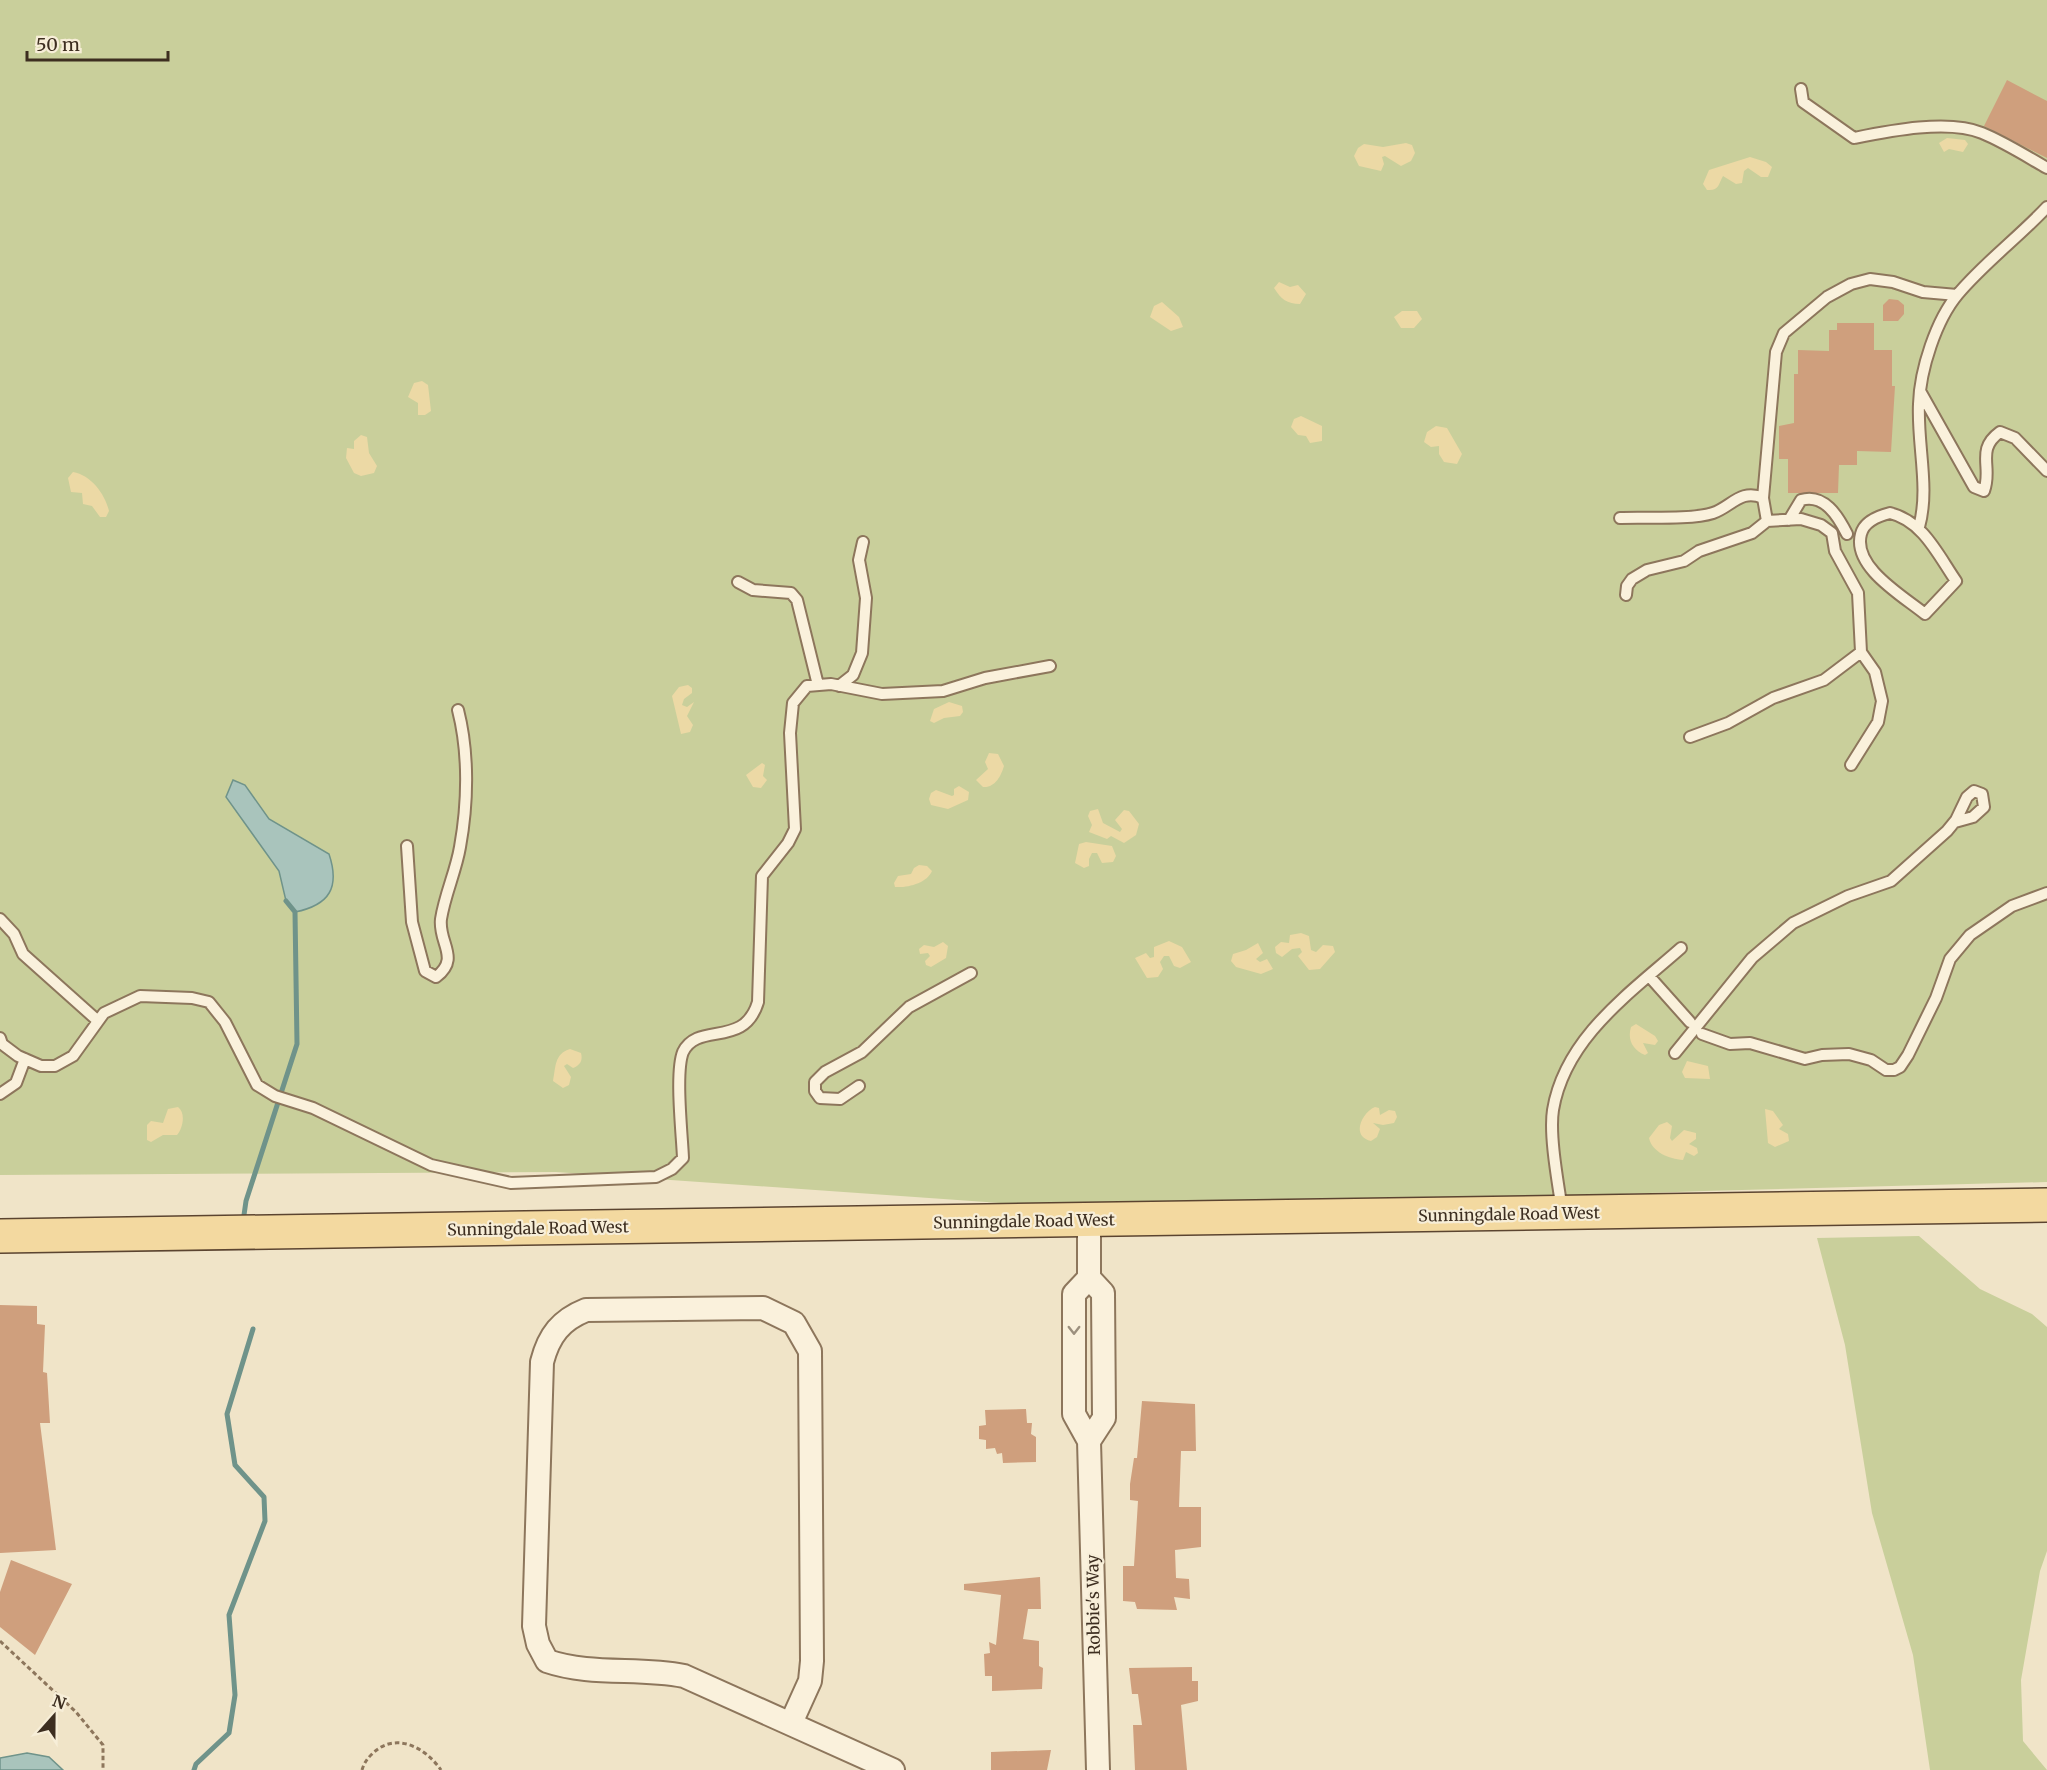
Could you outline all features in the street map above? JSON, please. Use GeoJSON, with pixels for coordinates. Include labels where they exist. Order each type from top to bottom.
{"type":"FeatureCollection","features":[{"type":"Feature","properties":{"kind":"main road","name":"Sunningdale Road West"},"geometry":{"type":"LineString","coordinates":[[0,1236],[2047,1205]]}},
{"type":"Feature","properties":{"kind":"street"},"geometry":{"type":"LineString","coordinates":[[1089,1220],[1089,1278],[1103,1293],[1104,1361],[1104,1418],[1089,1441]]}},
{"type":"Feature","properties":{"kind":"street","name":"Robbie's Way"},"geometry":{"type":"LineString","coordinates":[[1089,1278],[1074,1294],[1074,1414],[1089,1441],[1098,1770]]}},
{"type":"Feature","properties":{"kind":"street"},"geometry":{"type":"LineString","coordinates":[[791,1723],[810,1681],[812,1661],[810,1351],[803,1335],[794,1323],[763,1308],[586,1310],[570,1317],[556,1329],[546,1344],[542,1362],[534,1626],[538,1644],[547,1661],[583,1670],[652,1670],[684,1676],[892,1770]]}},
{"type":"Feature","properties":{"kind":"lane"},"geometry":{"type":"LineString","coordinates":[[1801,89],[1803,102],[1854,138],[1927,128],[1961,128],[1981,132],[2047,168]]}},
{"type":"Feature","properties":{"kind":"lane"},"geometry":{"type":"LineString","coordinates":[[1919,527],[1924,495],[1919,456],[1920,391],[1925,355],[1957,295],[2047,207]]}},
{"type":"Feature","properties":{"kind":"lane"},"geometry":{"type":"LineString","coordinates":[[1767,522],[1763,498],[1776,352],[1784,333],[1827,297],[1851,284],[1870,279],[1893,282],[1923,292],[1957,295]]}},
{"type":"Feature","properties":{"kind":"lane"},"geometry":{"type":"LineString","coordinates":[[1920,391],[1974,488],[1984,491],[1988,480],[1985,457],[1989,440],[2000,432],[2015,438],[2047,471]]}},
{"type":"Feature","properties":{"kind":"lane"},"geometry":{"type":"LineString","coordinates":[[1620,518],[1713,513],[1744,495],[1763,498]]}},
{"type":"Feature","properties":{"kind":"lane"},"geometry":{"type":"LineString","coordinates":[[1789,520],[1801,500],[1811,497],[1820,501],[1837,515],[1847,534],[1859,543]]}},
{"type":"Feature","properties":{"kind":"lane"},"geometry":{"type":"LineString","coordinates":[[1890,513],[1904,517],[1919,527],[1956,581],[1925,614],[1871,569],[1861,557],[1859,543],[1862,530],[1876,517],[1890,513]]}},
{"type":"Feature","properties":{"kind":"lane"},"geometry":{"type":"LineString","coordinates":[[1626,595],[1627,586],[1632,579],[1647,570],[1684,561],[1699,551],[1752,533],[1767,522],[1801,519],[1821,525],[1832,533],[1847,534]]}},
{"type":"Feature","properties":{"kind":"lane"},"geometry":{"type":"LineString","coordinates":[[1832,533],[1835,551],[1857,593],[1861,652],[1875,672],[1882,701],[1878,722],[1851,765]]}},
{"type":"Feature","properties":{"kind":"lane"},"geometry":{"type":"LineString","coordinates":[[839,686],[853,675],[862,653],[866,598],[859,560],[863,542]]}},
{"type":"Feature","properties":{"kind":"lane"},"geometry":{"type":"LineString","coordinates":[[738,582],[753,590],[791,593],[797,600],[818,685]]}},
{"type":"Feature","properties":{"kind":"lane"},"geometry":{"type":"LineString","coordinates":[[1690,736],[1728,723],[1773,698],[1824,680],[1861,652]]}},
{"type":"Feature","properties":{"kind":"lane"},"geometry":{"type":"LineString","coordinates":[[0,1038],[2,1044],[25,1059],[41,1066],[56,1066],[73,1056],[104,1013],[140,996],[192,998],[209,1002],[225,1022],[257,1085],[275,1096],[313,1108],[431,1164],[511,1183],[656,1177],[672,1168],[683,1158],[679,1064],[684,1050],[696,1039],[742,1028],[755,1012],[758,1002],[762,876],[788,843],[795,829],[790,733],[793,703],[807,686],[839,686],[882,694],[943,691],[985,678],[1050,666]]}},
{"type":"Feature","properties":{"kind":"lane"},"geometry":{"type":"LineString","coordinates":[[407,846],[412,922],[425,971],[436,977],[445,970],[448,960],[441,922],[446,892],[460,849],[465,797],[465,738],[458,710]]}},
{"type":"Feature","properties":{"kind":"lane"},"geometry":{"type":"LineString","coordinates":[[1675,1053],[1752,958],[1793,923],[1891,880],[1954,822]]}},
{"type":"Feature","properties":{"kind":"lane"},"geometry":{"type":"LineString","coordinates":[[1702,1034],[1730,1044],[1749,1043],[1805,1059],[1822,1055],[1849,1054],[1871,1060],[1886,1070],[1894,1070],[1900,1067],[1908,1055],[1936,998],[1950,959],[1970,935],[2012,906],[2047,893]]}},
{"type":"Feature","properties":{"kind":"lane"},"geometry":{"type":"LineString","coordinates":[[0,919],[14,934],[23,954],[98,1021]]}},
{"type":"Feature","properties":{"kind":"lane"},"geometry":{"type":"LineString","coordinates":[[1563,1213],[1552,1112],[1562,1072],[1608,1012],[1681,948]]}},
{"type":"Feature","properties":{"kind":"lane"},"geometry":{"type":"LineString","coordinates":[[859,1086],[850,1095],[840,1099],[820,1098],[815,1091],[815,1082],[825,1072],[862,1052],[909,1007],[971,973]]}},
{"type":"Feature","properties":{"kind":"lane"},"geometry":{"type":"LineString","coordinates":[[1649,976],[1690,1022]]}},
{"type":"Feature","properties":{"kind":"lane"},"geometry":{"type":"LineString","coordinates":[[0,1094],[16,1083],[25,1059]]}},
{"type":"Feature","properties":{"kind":"path"},"geometry":{"type":"LineString","coordinates":[[0,1641],[76,1712],[103,1745],[103,1770]]}},
{"type":"Feature","properties":{"kind":"path"},"geometry":{"type":"LineString","coordinates":[[362,1770],[364,1762],[378,1748],[391,1741],[403,1741],[421,1751],[441,1770]]}},
{"type":"Feature","properties":{"kind":"green space"},"geometry":{"type":"Polygon","coordinates":[[[0,0],[2047,0],[2047,1182],[1704,1191],[1131,1212],[556,1172],[0,1175],[0,0]]]}},
{"type":"Feature","properties":{"kind":"green space"},"geometry":{"type":"Polygon","coordinates":[[[1919,1236],[1980,1289],[2032,1314],[2047,1327],[2047,1551],[2040,1571],[2021,1680],[2023,1741],[2047,1770],[1930,1770],[1913,1655],[1872,1513],[1845,1345],[1817,1238],[1919,1236]]]}},
{"type":"Feature","properties":{"kind":"sand"},"geometry":{"type":"Polygon","coordinates":[[[1947,138],[1965,140],[1968,144],[1963,152],[1949,149],[1944,152],[1939,143],[1947,138]]]}},
{"type":"Feature","properties":{"kind":"sand"},"geometry":{"type":"Polygon","coordinates":[[[1406,143],[1412,145],[1415,153],[1411,161],[1401,166],[1385,156],[1382,157],[1384,164],[1381,171],[1359,166],[1354,156],[1358,148],[1364,144],[1383,147],[1406,143]]]}},
{"type":"Feature","properties":{"kind":"sand"},"geometry":{"type":"Polygon","coordinates":[[[1750,157],[1766,162],[1772,167],[1768,177],[1761,177],[1748,168],[1744,171],[1742,183],[1736,184],[1723,176],[1714,190],[1707,190],[1703,184],[1709,170],[1750,157]]]}},
{"type":"Feature","properties":{"kind":"sand"},"geometry":{"type":"Polygon","coordinates":[[[1279,282],[1290,287],[1298,285],[1306,294],[1300,304],[1288,302],[1279,295],[1274,288],[1279,282]]]}},
{"type":"Feature","properties":{"kind":"sand"},"geometry":{"type":"Polygon","coordinates":[[[1162,302],[1179,317],[1183,327],[1171,331],[1150,317],[1154,306],[1162,302]]]}},
{"type":"Feature","properties":{"kind":"sand"},"geometry":{"type":"Polygon","coordinates":[[[1402,311],[1417,311],[1422,319],[1414,328],[1401,328],[1394,317],[1402,311]]]}},
{"type":"Feature","properties":{"kind":"sand"},"geometry":{"type":"Polygon","coordinates":[[[422,381],[428,385],[431,411],[425,415],[418,415],[418,403],[408,397],[414,383],[422,381]]]}},
{"type":"Feature","properties":{"kind":"sand"},"geometry":{"type":"Polygon","coordinates":[[[1301,416],[1322,426],[1322,441],[1310,443],[1306,436],[1298,435],[1291,427],[1294,419],[1301,416]]]}},
{"type":"Feature","properties":{"kind":"sand"},"geometry":{"type":"Polygon","coordinates":[[[1436,426],[1447,428],[1462,454],[1457,464],[1444,462],[1439,454],[1439,446],[1431,447],[1424,442],[1427,432],[1436,426]]]}},
{"type":"Feature","properties":{"kind":"sand"},"geometry":{"type":"Polygon","coordinates":[[[361,435],[367,437],[369,453],[377,466],[374,473],[361,476],[354,473],[346,458],[347,448],[354,449],[354,441],[361,435]]]}},
{"type":"Feature","properties":{"kind":"sand"},"geometry":{"type":"Polygon","coordinates":[[[73,472],[86,477],[101,492],[109,511],[106,517],[100,517],[92,506],[83,504],[82,493],[71,492],[68,478],[73,472]]]}},
{"type":"Feature","properties":{"kind":"sand"},"geometry":{"type":"Polygon","coordinates":[[[688,685],[692,688],[692,693],[684,699],[682,705],[687,707],[694,702],[687,716],[693,725],[690,732],[681,734],[672,696],[679,687],[688,685]]]}},
{"type":"Feature","properties":{"kind":"sand"},"geometry":{"type":"Polygon","coordinates":[[[949,702],[962,706],[963,712],[960,716],[944,718],[934,723],[930,721],[934,709],[949,702]]]}},
{"type":"Feature","properties":{"kind":"sand"},"geometry":{"type":"Polygon","coordinates":[[[989,753],[998,754],[1004,766],[999,777],[991,786],[983,787],[976,780],[988,769],[985,762],[989,753]]]}},
{"type":"Feature","properties":{"kind":"sand"},"geometry":{"type":"Polygon","coordinates":[[[762,763],[765,765],[763,776],[767,780],[761,788],[753,787],[746,775],[762,763]]]}},
{"type":"Feature","properties":{"kind":"sand"},"geometry":{"type":"Polygon","coordinates":[[[959,786],[969,792],[968,800],[948,809],[931,805],[929,799],[931,793],[936,790],[952,796],[954,789],[959,786]]]}},
{"type":"Feature","properties":{"kind":"sand"},"geometry":{"type":"Polygon","coordinates":[[[1098,809],[1103,823],[1120,832],[1122,829],[1115,820],[1124,810],[1129,811],[1139,824],[1136,835],[1124,843],[1111,836],[1107,839],[1089,832],[1092,825],[1088,816],[1090,811],[1098,809]]]}},
{"type":"Feature","properties":{"kind":"sand"},"geometry":{"type":"Polygon","coordinates":[[[1086,842],[1112,846],[1116,856],[1113,862],[1102,863],[1097,853],[1092,853],[1089,866],[1084,868],[1075,863],[1079,844],[1086,842]]]}},
{"type":"Feature","properties":{"kind":"sand"},"geometry":{"type":"Polygon","coordinates":[[[919,865],[927,866],[932,871],[926,879],[911,886],[895,887],[894,883],[898,876],[911,874],[919,865]]]}},
{"type":"Feature","properties":{"kind":"sand"},"geometry":{"type":"Polygon","coordinates":[[[1301,933],[1309,936],[1311,950],[1316,952],[1323,945],[1333,946],[1335,952],[1320,969],[1309,970],[1298,956],[1302,952],[1300,948],[1292,949],[1282,957],[1276,953],[1275,947],[1281,942],[1289,943],[1290,935],[1301,933]]]}},
{"type":"Feature","properties":{"kind":"sand"},"geometry":{"type":"Polygon","coordinates":[[[1169,941],[1182,947],[1191,962],[1180,968],[1174,966],[1169,956],[1164,956],[1160,962],[1163,969],[1158,977],[1147,978],[1135,958],[1146,953],[1150,958],[1154,957],[1154,947],[1169,941]]]}},
{"type":"Feature","properties":{"kind":"sand"},"geometry":{"type":"Polygon","coordinates":[[[943,942],[948,946],[946,958],[931,967],[926,965],[925,961],[930,956],[928,953],[920,954],[919,949],[924,945],[934,947],[943,942]]]}},
{"type":"Feature","properties":{"kind":"sand"},"geometry":{"type":"Polygon","coordinates":[[[1258,943],[1263,953],[1256,959],[1260,962],[1267,959],[1273,969],[1261,974],[1236,967],[1231,961],[1233,954],[1258,943]]]}},
{"type":"Feature","properties":{"kind":"sand"},"geometry":{"type":"Polygon","coordinates":[[[1636,1024],[1655,1036],[1658,1041],[1655,1045],[1643,1043],[1648,1053],[1645,1055],[1634,1047],[1631,1040],[1631,1027],[1636,1024]]]}},
{"type":"Feature","properties":{"kind":"sand"},"geometry":{"type":"Polygon","coordinates":[[[570,1049],[581,1053],[581,1060],[573,1068],[567,1064],[564,1066],[571,1077],[569,1085],[563,1088],[553,1081],[555,1066],[561,1054],[570,1049]]]}},
{"type":"Feature","properties":{"kind":"sand"},"geometry":{"type":"Polygon","coordinates":[[[1687,1061],[1708,1066],[1710,1079],[1685,1078],[1682,1072],[1687,1061]]]}},
{"type":"Feature","properties":{"kind":"sand"},"geometry":{"type":"Polygon","coordinates":[[[178,1107],[183,1121],[177,1135],[163,1135],[151,1142],[147,1140],[147,1125],[151,1121],[163,1123],[168,1109],[178,1107]]]}},
{"type":"Feature","properties":{"kind":"sand"},"geometry":{"type":"Polygon","coordinates":[[[1375,1107],[1379,1108],[1380,1115],[1389,1110],[1395,1111],[1397,1117],[1394,1123],[1383,1125],[1373,1123],[1380,1129],[1377,1137],[1371,1141],[1361,1135],[1360,1125],[1366,1114],[1375,1107]]]}},
{"type":"Feature","properties":{"kind":"sand"},"geometry":{"type":"Polygon","coordinates":[[[1765,1109],[1773,1111],[1783,1125],[1779,1129],[1788,1134],[1789,1141],[1775,1147],[1768,1143],[1765,1109]]]}},
{"type":"Feature","properties":{"kind":"sand"},"geometry":{"type":"Polygon","coordinates":[[[1667,1122],[1672,1126],[1670,1138],[1672,1141],[1684,1130],[1696,1133],[1696,1139],[1689,1144],[1697,1148],[1698,1153],[1694,1156],[1686,1152],[1683,1160],[1657,1151],[1649,1138],[1659,1125],[1667,1122]]]}},
{"type":"Feature","properties":{"kind":"water"},"geometry":{"type":"Polygon","coordinates":[[[233,780],[245,785],[269,819],[329,854],[333,876],[332,885],[329,893],[317,905],[295,912],[286,901],[279,871],[226,797],[233,780]]]}},
{"type":"Feature","properties":{"kind":"water"},"geometry":{"type":"Polygon","coordinates":[[[27,1753],[49,1757],[63,1770],[0,1770],[0,1758],[27,1753]]]}},
{"type":"Feature","properties":{"kind":"building"},"geometry":{"type":"Polygon","coordinates":[[[2007,80],[2047,101],[2047,158],[1984,126],[2007,80]]]}},
{"type":"Feature","properties":{"kind":"building"},"geometry":{"type":"Polygon","coordinates":[[[1889,299],[1898,300],[1904,305],[1904,314],[1898,321],[1883,321],[1883,305],[1889,299]]]}},
{"type":"Feature","properties":{"kind":"building"},"geometry":{"type":"Polygon","coordinates":[[[1837,323],[1874,323],[1874,350],[1892,350],[1892,386],[1895,386],[1891,452],[1857,451],[1857,465],[1839,465],[1838,493],[1788,493],[1788,459],[1779,459],[1779,426],[1794,423],[1794,374],[1798,374],[1798,350],[1829,351],[1829,330],[1837,330],[1837,323]]]}},
{"type":"Feature","properties":{"kind":"building"},"geometry":{"type":"Polygon","coordinates":[[[0,1305],[37,1306],[37,1324],[45,1325],[43,1372],[47,1373],[50,1423],[40,1423],[56,1550],[0,1553],[0,1305]]]}},
{"type":"Feature","properties":{"kind":"building"},"geometry":{"type":"Polygon","coordinates":[[[1142,1401],[1195,1404],[1196,1451],[1181,1451],[1179,1507],[1201,1507],[1201,1547],[1175,1550],[1176,1578],[1189,1579],[1190,1599],[1174,1597],[1177,1610],[1137,1609],[1135,1602],[1123,1601],[1123,1566],[1134,1566],[1138,1501],[1130,1500],[1130,1484],[1134,1458],[1137,1458],[1142,1401]]]}},
{"type":"Feature","properties":{"kind":"building"},"geometry":{"type":"Polygon","coordinates":[[[1026,1409],[1027,1423],[1032,1423],[1031,1434],[1036,1437],[1036,1462],[1003,1463],[1002,1453],[997,1454],[995,1448],[986,1449],[986,1440],[979,1439],[979,1426],[986,1425],[985,1410],[1026,1409]]]}},
{"type":"Feature","properties":{"kind":"building"},"geometry":{"type":"Polygon","coordinates":[[[11,1560],[72,1584],[35,1655],[0,1627],[0,1592],[11,1560]]]}},
{"type":"Feature","properties":{"kind":"building"},"geometry":{"type":"Polygon","coordinates":[[[1040,1577],[1041,1609],[1028,1609],[1023,1639],[1039,1641],[1039,1666],[1043,1668],[1042,1689],[992,1691],[992,1676],[985,1676],[984,1654],[990,1653],[989,1642],[996,1645],[1001,1595],[964,1590],[964,1584],[1040,1577]]]}},
{"type":"Feature","properties":{"kind":"building"},"geometry":{"type":"Polygon","coordinates":[[[1192,1667],[1192,1681],[1198,1681],[1198,1701],[1181,1705],[1187,1770],[1135,1770],[1133,1725],[1142,1725],[1138,1694],[1132,1694],[1129,1668],[1192,1667]]]}},
{"type":"Feature","properties":{"kind":"building"},"geometry":{"type":"Polygon","coordinates":[[[1051,1750],[1047,1770],[991,1770],[991,1752],[1051,1750]]]}},
{"type":"Feature","properties":{"kind":"waterway"},"geometry":{"type":"LineString","coordinates":[[244,1215],[246,1201],[297,1044],[295,912],[286,901]]}},
{"type":"Feature","properties":{"kind":"waterway"},"geometry":{"type":"LineString","coordinates":[[194,1770],[196,1764],[229,1733],[235,1695],[229,1615],[265,1521],[264,1497],[235,1465],[227,1414],[253,1329]]}}]}
